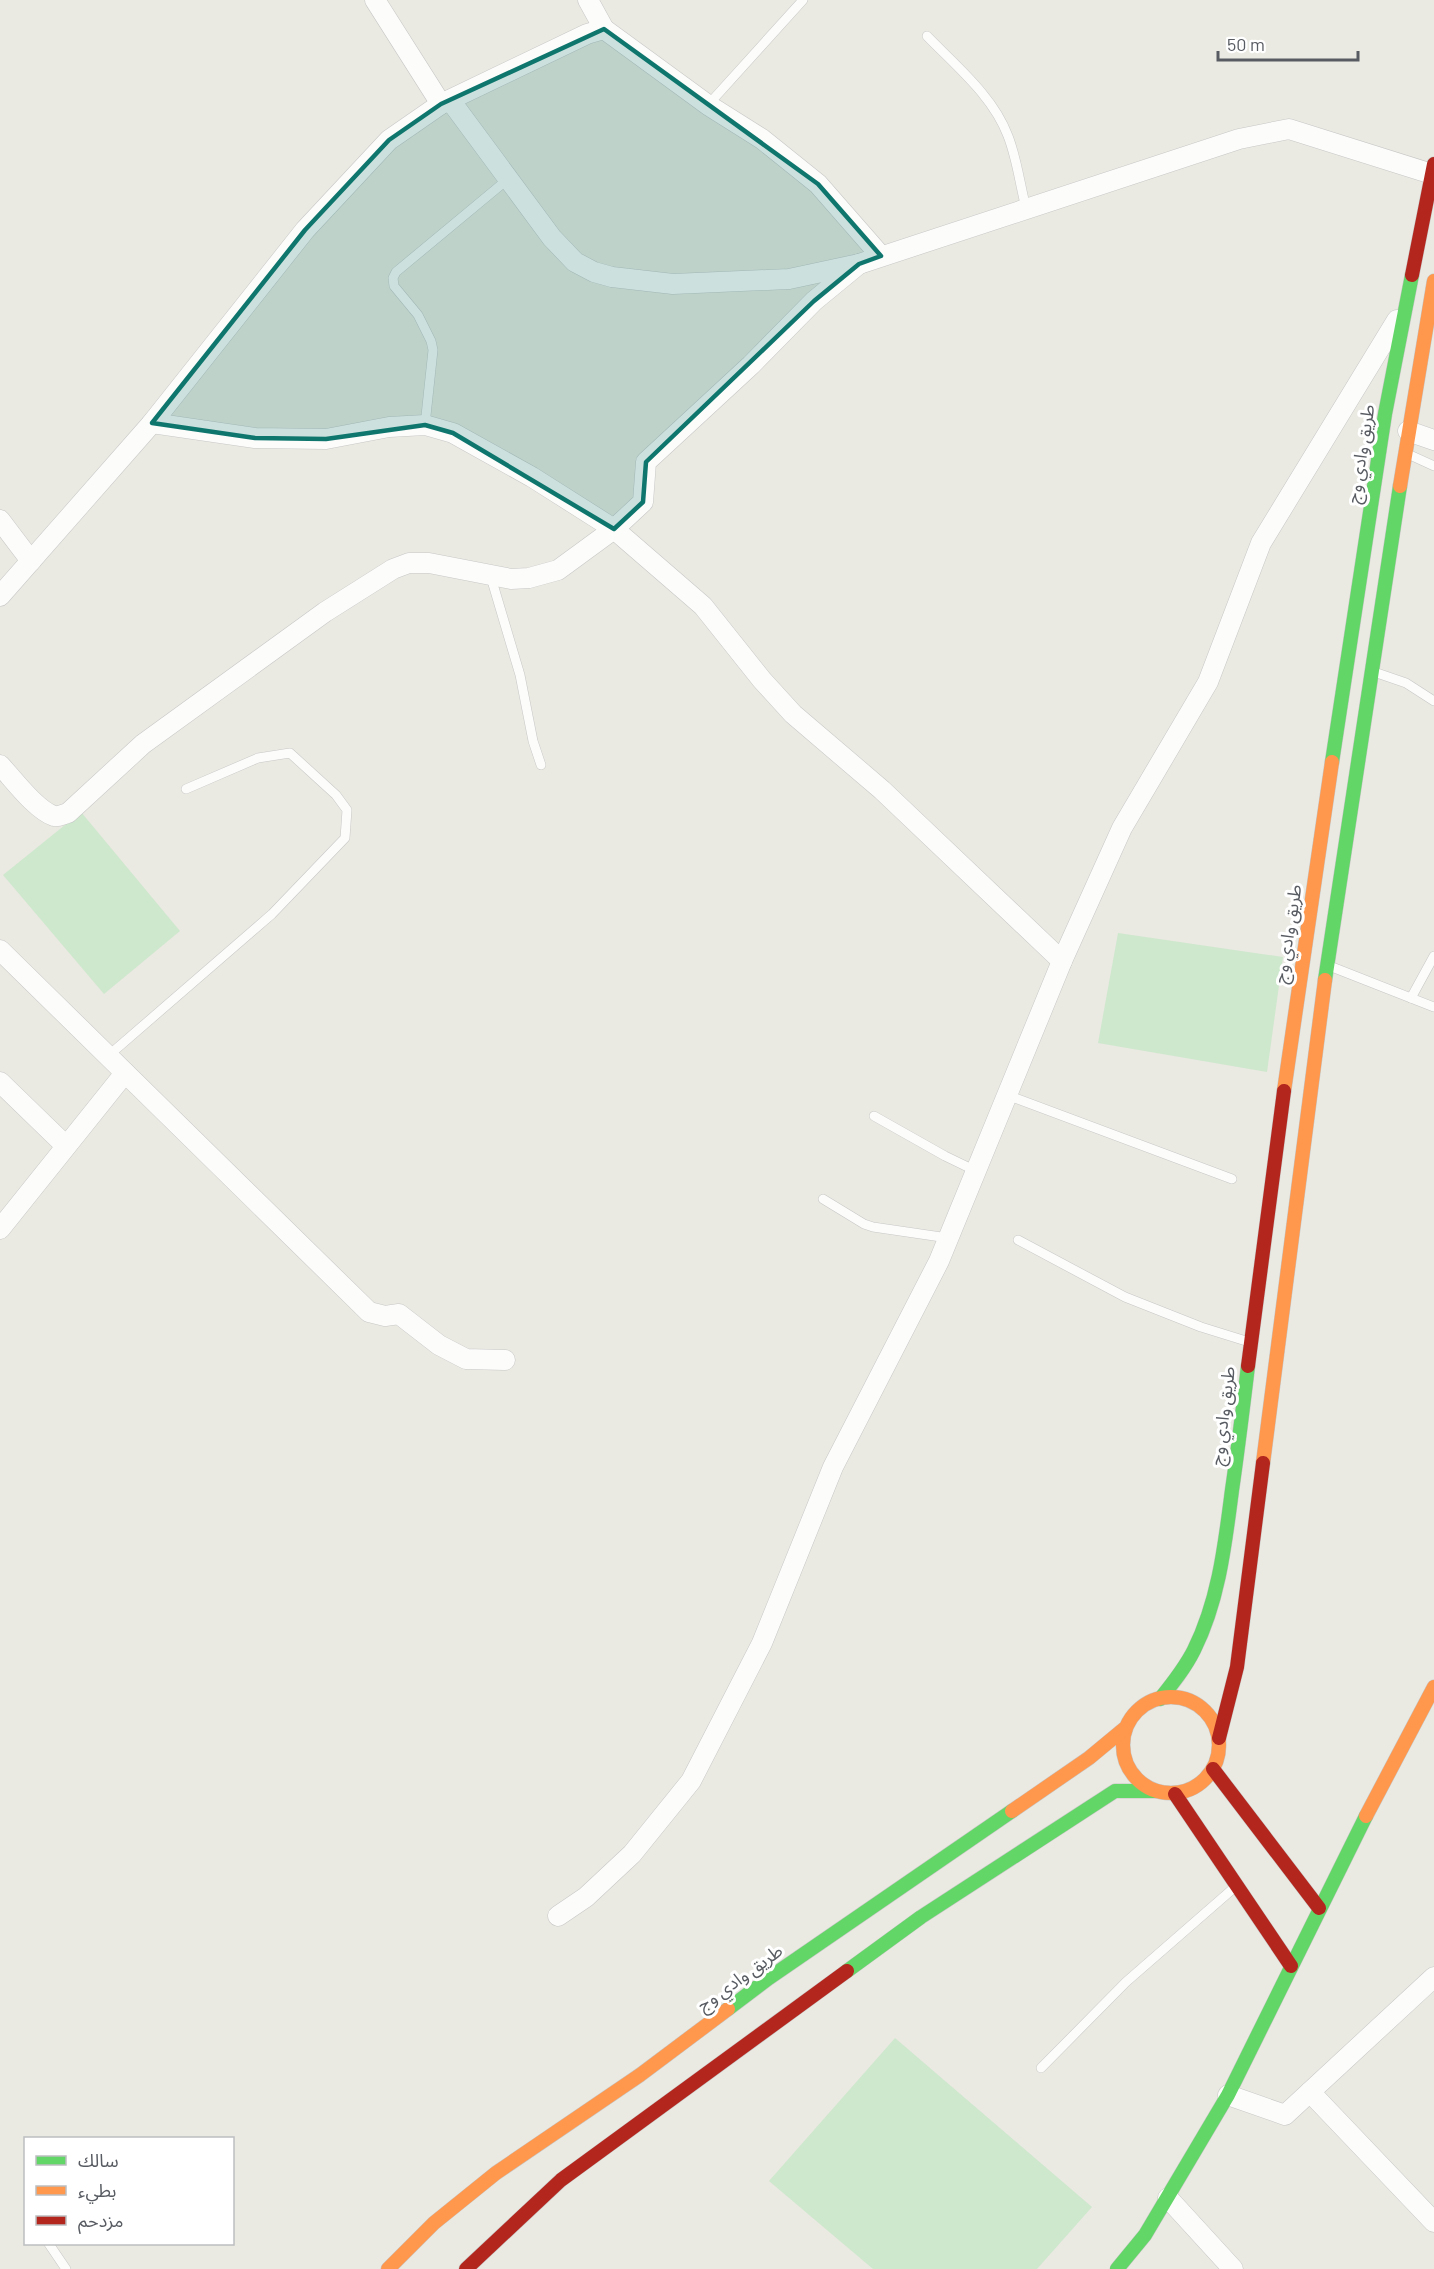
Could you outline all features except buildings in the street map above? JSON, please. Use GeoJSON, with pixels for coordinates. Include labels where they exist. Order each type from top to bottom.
{"type":"FeatureCollection","features":[{"type":"Feature","properties":{"kind":"main road","name":"طريق وادي وج"},"geometry":{"type":"LineString","coordinates":[[1160,1699],[1185,1666],[1203,1634],[1215,1596],[1225,1546],[1293,1021],[1385,414],[1433,169]]}},
{"type":"Feature","properties":{"kind":"main road"},"geometry":{"type":"LineString","coordinates":[[466,2269],[561,2180],[921,1917],[1115,1791],[1155,1791],[1175,1794],[1191,1789],[1204,1781],[1213,1769],[1219,1755],[1219,1738],[1237,1667],[1316,1036],[1408,431],[1434,280]]}},
{"type":"Feature","properties":{"kind":"main road"},"geometry":{"type":"LineString","coordinates":[[1117,2269],[1145,2235],[1228,2095],[1319,1908],[1434,1687]]}},
{"type":"Feature","properties":{"kind":"main road"},"geometry":{"type":"LineString","coordinates":[[1155,1791],[1133,1775],[1126,1761],[1122,1745],[1125,1729],[1133,1715],[1146,1705],[1160,1699],[1175,1697],[1191,1701],[1214,1723],[1219,1738]]}},
{"type":"Feature","properties":{"kind":"main road","name":"طريق وادي وج"},"geometry":{"type":"LineString","coordinates":[[387,2269],[434,2223],[496,2173],[640,2075],[769,1978],[1089,1758],[1125,1729]]}},
{"type":"Feature","properties":{"kind":"main road"},"geometry":{"type":"LineString","coordinates":[[1213,1769],[1319,1908]]}},
{"type":"Feature","properties":{"kind":"main road"},"geometry":{"type":"LineString","coordinates":[[1175,1794],[1291,1966]]}},
{"type":"Feature","properties":{"kind":"street"},"geometry":{"type":"LineString","coordinates":[[375,0],[446,102],[552,238],[575,262],[612,278],[673,284],[789,279],[859,264],[1239,139],[1288,129],[1433,169]]}},
{"type":"Feature","properties":{"kind":"street"},"geometry":{"type":"LineString","coordinates":[[588,0],[604,28],[708,105],[762,139],[818,184],[881,256]]}},
{"type":"Feature","properties":{"kind":"street"},"geometry":{"type":"LineString","coordinates":[[0,596],[152,423],[305,230],[389,140],[446,102],[604,28]]}},
{"type":"Feature","properties":{"kind":"street"},"geometry":{"type":"LineString","coordinates":[[0,765],[36,803],[53,815],[68,813],[143,744],[325,612],[393,568],[409,563],[429,562],[510,579],[528,578],[558,570],[614,529],[643,502],[646,462],[751,365],[814,301],[859,264]]}},
{"type":"Feature","properties":{"kind":"street"},"geometry":{"type":"LineString","coordinates":[[558,1916],[586,1898],[632,1854],[691,1781],[762,1643],[833,1467],[939,1261],[1062,961],[1122,828],[1208,682],[1261,543],[1406,304]]}},
{"type":"Feature","properties":{"kind":"street"},"geometry":{"type":"LineString","coordinates":[[152,423],[255,438],[326,439],[390,428],[425,425],[453,433],[532,477],[614,529],[703,606],[762,680],[793,714],[882,790],[1062,961]]}},
{"type":"Feature","properties":{"kind":"street"},"geometry":{"type":"LineString","coordinates":[[1408,431],[1434,440]]}},
{"type":"Feature","properties":{"kind":"street"},"geometry":{"type":"LineString","coordinates":[[0,520],[31,561]]}},
{"type":"Feature","properties":{"kind":"street"},"geometry":{"type":"LineString","coordinates":[[0,950],[369,1312],[385,1316],[399,1314],[439,1345],[466,1359],[505,1360]]}},
{"type":"Feature","properties":{"kind":"street"},"geometry":{"type":"LineString","coordinates":[[0,1229],[125,1072]]}},
{"type":"Feature","properties":{"kind":"street"},"geometry":{"type":"LineString","coordinates":[[0,1082],[66,1146]]}},
{"type":"Feature","properties":{"kind":"street"},"geometry":{"type":"LineString","coordinates":[[1228,2095],[1285,2115],[1434,1977]]}},
{"type":"Feature","properties":{"kind":"street"},"geometry":{"type":"LineString","coordinates":[[1310,2092],[1434,2222]]}},
{"type":"Feature","properties":{"kind":"street"},"geometry":{"type":"LineString","coordinates":[[1168,2198],[1233,2269]]}},
{"type":"Feature","properties":{"kind":"lane"},"geometry":{"type":"LineString","coordinates":[[708,105],[803,0]]}},
{"type":"Feature","properties":{"kind":"lane"},"geometry":{"type":"LineString","coordinates":[[927,36],[993,107],[1008,136],[1026,208]]}},
{"type":"Feature","properties":{"kind":"lane"},"geometry":{"type":"LineString","coordinates":[[425,425],[433,350],[418,315],[394,286],[393,278],[396,272],[508,179]]}},
{"type":"Feature","properties":{"kind":"lane"},"geometry":{"type":"LineString","coordinates":[[1405,453],[1434,466]]}},
{"type":"Feature","properties":{"kind":"lane"},"geometry":{"type":"LineString","coordinates":[[490,574],[520,675],[533,741],[541,765]]}},
{"type":"Feature","properties":{"kind":"lane"},"geometry":{"type":"LineString","coordinates":[[1372,671],[1406,683],[1434,701]]}},
{"type":"Feature","properties":{"kind":"lane"},"geometry":{"type":"LineString","coordinates":[[108,1056],[272,914],[345,838],[347,810],[336,795],[290,753],[258,758],[186,789]]}},
{"type":"Feature","properties":{"kind":"lane"},"geometry":{"type":"LineString","coordinates":[[1411,998],[1434,956]]}},
{"type":"Feature","properties":{"kind":"lane"},"geometry":{"type":"LineString","coordinates":[[1327,965],[1434,1007]]}},
{"type":"Feature","properties":{"kind":"lane"},"geometry":{"type":"LineString","coordinates":[[1007,1095],[1232,1179]]}},
{"type":"Feature","properties":{"kind":"lane"},"geometry":{"type":"LineString","coordinates":[[874,1116],[976,1171]]}},
{"type":"Feature","properties":{"kind":"lane"},"geometry":{"type":"LineString","coordinates":[[823,1199],[873,1227],[948,1238]]}},
{"type":"Feature","properties":{"kind":"lane"},"geometry":{"type":"LineString","coordinates":[[1018,1240],[1125,1297],[1201,1327],[1251,1342]]}},
{"type":"Feature","properties":{"kind":"lane"},"geometry":{"type":"LineString","coordinates":[[1041,2068],[1125,1982],[1237,1886]]}},
{"type":"Feature","properties":{"kind":"lane"},"geometry":{"type":"LineString","coordinates":[[50,2245],[66,2269]]}},
{"type":"Feature","properties":{"kind":"highlighted area"},"geometry":{"type":"Polygon","coordinates":[[[604,29],[818,184],[881,256],[859,264],[814,301],[646,462],[643,502],[614,529],[453,433],[425,425],[326,439],[255,438],[152,423],[305,230],[389,140],[441,104],[604,29]]]}},
{"type":"Feature","properties":{"kind":"green space"},"geometry":{"type":"Polygon","coordinates":[[[81,812],[180,931],[104,994],[3,875],[81,812]]]}},
{"type":"Feature","properties":{"kind":"green space"},"geometry":{"type":"Polygon","coordinates":[[[1118,933],[1283,957],[1267,1072],[1098,1043],[1118,933]]]}},
{"type":"Feature","properties":{"kind":"green space"},"geometry":{"type":"Polygon","coordinates":[[[895,2038],[1092,2207],[1037,2269],[873,2269],[769,2181],[895,2038]]]}},
{"type":"Feature","properties":{"kind":"traffic: fast"},"geometry":{"type":"LineString","coordinates":[[1332,762],[1385,414],[1412,275]]}},
{"type":"Feature","properties":{"kind":"traffic: fast"},"geometry":{"type":"LineString","coordinates":[[1325,980],[1400,486]]}},
{"type":"Feature","properties":{"kind":"traffic: fast"},"geometry":{"type":"LineString","coordinates":[[1160,1699],[1194,1650],[1210,1612],[1227,1531],[1248,1366]]}},
{"type":"Feature","properties":{"kind":"traffic: fast"},"geometry":{"type":"LineString","coordinates":[[847,1971],[921,1917],[1115,1791],[1156,1791]]}},
{"type":"Feature","properties":{"kind":"traffic: fast"},"geometry":{"type":"LineString","coordinates":[[728,2009],[769,1978],[1012,1811]]}},
{"type":"Feature","properties":{"kind":"traffic: fast"},"geometry":{"type":"LineString","coordinates":[[1117,2269],[1145,2235],[1228,2095],[1366,1816]]}},
{"type":"Feature","properties":{"kind":"traffic: slow"},"geometry":{"type":"LineString","coordinates":[[1400,486],[1434,281]]}},
{"type":"Feature","properties":{"kind":"traffic: slow"},"geometry":{"type":"LineString","coordinates":[[1284,1091],[1332,762]]}},
{"type":"Feature","properties":{"kind":"traffic: slow"},"geometry":{"type":"LineString","coordinates":[[1263,1463],[1325,980]]}},
{"type":"Feature","properties":{"kind":"traffic: slow"},"geometry":{"type":"LineString","coordinates":[[1366,1816],[1434,1687]]}},
{"type":"Feature","properties":{"kind":"traffic: slow"},"geometry":{"type":"LineString","coordinates":[[1171,1697],[1189,1701],[1205,1711],[1215,1727],[1219,1745],[1215,1763],[1205,1779],[1189,1789],[1171,1793],[1153,1789],[1137,1779],[1127,1763],[1123,1745],[1127,1727],[1137,1711],[1153,1701],[1171,1697]]}},
{"type":"Feature","properties":{"kind":"traffic: slow"},"geometry":{"type":"LineString","coordinates":[[1012,1811],[1089,1758],[1124,1729]]}},
{"type":"Feature","properties":{"kind":"traffic: slow"},"geometry":{"type":"LineString","coordinates":[[388,2269],[434,2223],[496,2173],[640,2075],[728,2009]]}},
{"type":"Feature","properties":{"kind":"traffic: jam"},"geometry":{"type":"LineString","coordinates":[[1412,275],[1434,164]]}},
{"type":"Feature","properties":{"kind":"traffic: jam"},"geometry":{"type":"LineString","coordinates":[[1248,1366],[1284,1091]]}},
{"type":"Feature","properties":{"kind":"traffic: jam"},"geometry":{"type":"LineString","coordinates":[[1219,1738],[1237,1667],[1263,1463]]}},
{"type":"Feature","properties":{"kind":"traffic: jam"},"geometry":{"type":"LineString","coordinates":[[1213,1769],[1319,1908]]}},
{"type":"Feature","properties":{"kind":"traffic: jam"},"geometry":{"type":"LineString","coordinates":[[1175,1794],[1291,1966]]}},
{"type":"Feature","properties":{"kind":"traffic: jam"},"geometry":{"type":"LineString","coordinates":[[466,2269],[561,2180],[847,1971]]}}]}
